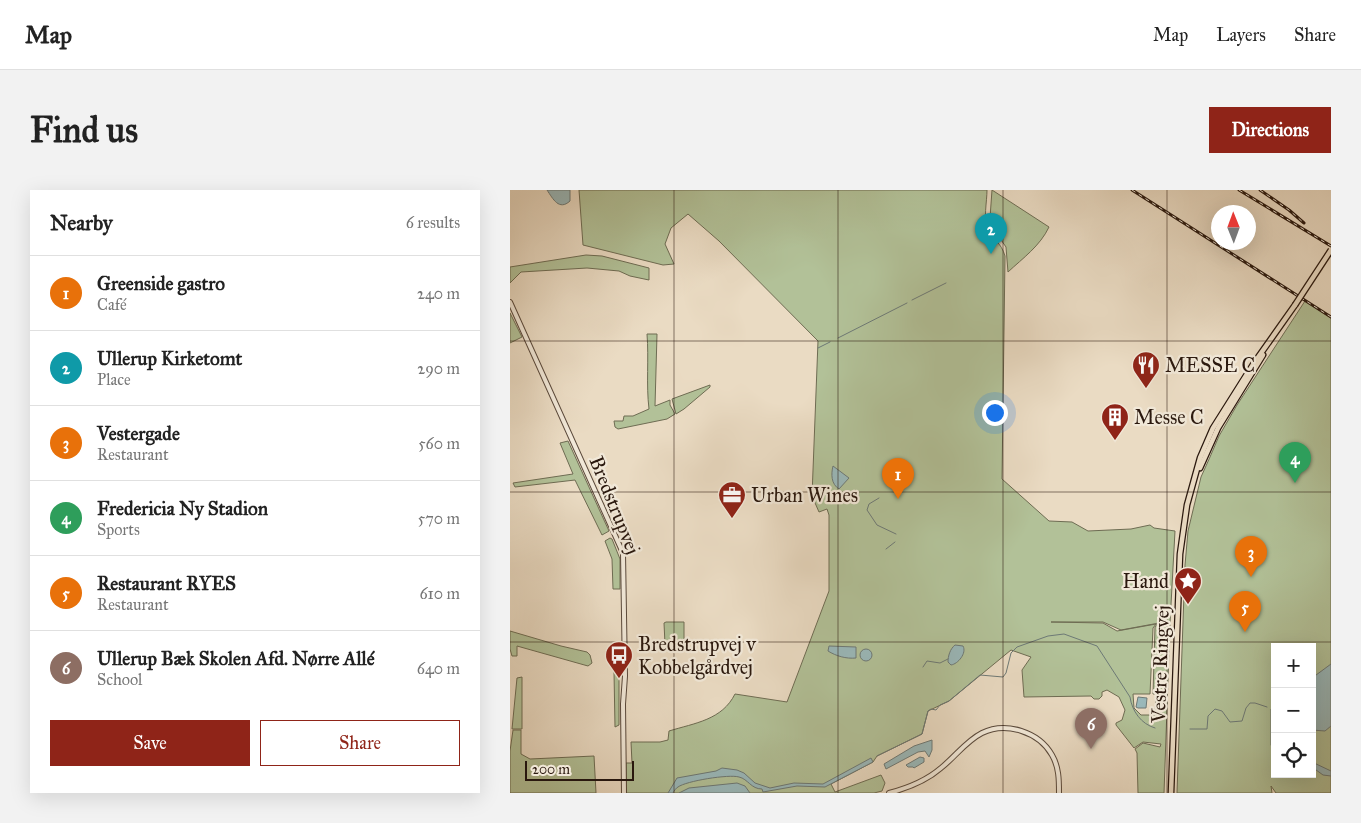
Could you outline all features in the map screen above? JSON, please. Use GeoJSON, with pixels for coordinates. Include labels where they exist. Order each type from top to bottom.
{"type":"FeatureCollection","features":[{"type":"Feature","properties":{"kind":"main road","name":"Vestre Ringvej"},"geometry":{"type":"LineString","coordinates":[[1171,793],[1180,554],[1182,531],[1195,478],[1218,428],[1267,347],[1331,250]]}},
{"type":"Feature","properties":{"kind":"street","name":"Bredstrupvej"},"geometry":{"type":"LineString","coordinates":[[510,302],[623,553],[624,793]]}},
{"type":"Feature","properties":{"kind":"street"},"geometry":{"type":"LineString","coordinates":[[889,793],[904,789],[926,779],[941,768],[973,738],[982,732],[1001,728],[1026,732],[1045,746],[1057,766],[1059,793]]}},
{"type":"Feature","properties":{"kind":"green space"},"geometry":{"type":"Polygon","coordinates":[[[579,190],[987,190],[985,216],[988,230],[1001,247],[1005,256],[1002,479],[1049,521],[1072,522],[1088,531],[1131,529],[1150,525],[1154,528],[1175,531],[1170,623],[1159,623],[1121,630],[1103,622],[1051,622],[1103,623],[1117,631],[1156,624],[1153,628],[1150,694],[1133,694],[1134,708],[1141,715],[1155,715],[1156,694],[1153,694],[1155,627],[1157,624],[1170,624],[1164,793],[1138,793],[1137,753],[1135,749],[1143,743],[1160,747],[1161,744],[1143,742],[1134,748],[1116,725],[1116,723],[1122,720],[1125,710],[1119,697],[1107,690],[1102,692],[1102,696],[1099,699],[1094,699],[1091,696],[1024,697],[1022,670],[1031,657],[1011,650],[949,701],[928,711],[922,734],[877,756],[873,762],[831,784],[835,792],[881,775],[885,783],[882,791],[874,793],[626,793],[626,763],[632,763],[631,742],[660,742],[668,740],[669,731],[698,723],[715,715],[723,710],[735,694],[787,702],[829,591],[829,515],[827,509],[819,512],[812,496],[818,341],[719,241],[688,214],[671,228],[665,244],[674,264],[663,265],[583,245],[579,190]]]}},
{"type":"Feature","properties":{"kind":"green space"},"geometry":{"type":"Polygon","coordinates":[[[992,190],[1049,227],[1036,246],[1008,272],[1006,247],[992,227],[990,218],[992,190]]]}},
{"type":"Feature","properties":{"kind":"green space"},"geometry":{"type":"Polygon","coordinates":[[[586,255],[602,256],[649,268],[649,280],[630,276],[619,271],[587,268],[521,272],[510,283],[510,267],[586,255]]]}},
{"type":"Feature","properties":{"kind":"green space"},"geometry":{"type":"Polygon","coordinates":[[[1305,301],[1331,318],[1331,793],[1276,793],[1271,786],[1272,793],[1177,793],[1185,565],[1188,531],[1201,477],[1219,436],[1305,301]]]}},
{"type":"Feature","properties":{"kind":"green space"},"geometry":{"type":"Polygon","coordinates":[[[510,313],[522,337],[510,343],[510,313]]]}},
{"type":"Feature","properties":{"kind":"green space"},"geometry":{"type":"Polygon","coordinates":[[[647,334],[657,334],[655,406],[670,400],[670,405],[675,414],[667,419],[618,429],[615,427],[614,421],[623,421],[624,416],[633,416],[649,409],[647,334]]]}},
{"type":"Feature","properties":{"kind":"green space"},"geometry":{"type":"Polygon","coordinates":[[[710,385],[710,387],[676,414],[672,399],[710,385]]]}},
{"type":"Feature","properties":{"kind":"green space"},"geometry":{"type":"Polygon","coordinates":[[[568,441],[609,531],[602,535],[575,480],[515,487],[513,483],[573,474],[560,443],[568,441]]]}},
{"type":"Feature","properties":{"kind":"green space"},"geometry":{"type":"Polygon","coordinates":[[[610,538],[620,559],[620,589],[613,589],[612,559],[605,541],[610,538]]]}},
{"type":"Feature","properties":{"kind":"green space"},"geometry":{"type":"Polygon","coordinates":[[[684,622],[684,645],[678,647],[665,644],[664,623],[684,622]]]}},
{"type":"Feature","properties":{"kind":"green space"},"geometry":{"type":"Polygon","coordinates":[[[510,631],[587,652],[592,663],[588,666],[517,646],[517,656],[512,656],[510,631]]]}},
{"type":"Feature","properties":{"kind":"green space"},"geometry":{"type":"Polygon","coordinates":[[[614,672],[619,672],[619,725],[615,727],[614,672]]]}},
{"type":"Feature","properties":{"kind":"green space"},"geometry":{"type":"Polygon","coordinates":[[[522,677],[522,729],[512,729],[517,678],[522,677]]]}},
{"type":"Feature","properties":{"kind":"green space"},"geometry":{"type":"Polygon","coordinates":[[[513,730],[521,730],[521,754],[530,759],[594,756],[596,793],[510,793],[510,751],[513,730]]]}},
{"type":"Feature","properties":{"kind":"water"},"geometry":{"type":"Polygon","coordinates":[[[547,190],[570,190],[570,201],[563,205],[559,204],[547,190]]]}},
{"type":"Feature","properties":{"kind":"water"},"geometry":{"type":"Polygon","coordinates":[[[833,466],[849,478],[839,489],[832,479],[833,466]]]}},
{"type":"Feature","properties":{"kind":"water"},"geometry":{"type":"Polygon","coordinates":[[[955,645],[963,646],[964,652],[959,660],[951,665],[948,662],[948,657],[955,645]]]}},
{"type":"Feature","properties":{"kind":"water"},"geometry":{"type":"Polygon","coordinates":[[[829,646],[856,647],[856,658],[845,658],[834,654],[828,651],[829,646]]]}},
{"type":"Feature","properties":{"kind":"water"},"geometry":{"type":"Polygon","coordinates":[[[864,649],[868,649],[872,655],[868,661],[864,661],[860,657],[860,653],[864,649]]]}},
{"type":"Feature","properties":{"kind":"water"},"geometry":{"type":"Polygon","coordinates":[[[1331,664],[1331,726],[1325,731],[1316,730],[1316,675],[1331,664]]]}},
{"type":"Feature","properties":{"kind":"water"},"geometry":{"type":"Polygon","coordinates":[[[1138,697],[1147,698],[1146,708],[1136,707],[1138,697]]]}},
{"type":"Feature","properties":{"kind":"water"},"geometry":{"type":"Polygon","coordinates":[[[932,740],[932,750],[929,757],[925,751],[918,752],[886,769],[884,764],[914,746],[932,740]]]}},
{"type":"Feature","properties":{"kind":"water"},"geometry":{"type":"Polygon","coordinates":[[[920,757],[924,758],[924,762],[914,768],[906,765],[920,757]]]}},
{"type":"Feature","properties":{"kind":"water"},"geometry":{"type":"Polygon","coordinates":[[[871,758],[873,762],[825,787],[797,786],[763,792],[762,789],[758,789],[742,778],[726,776],[690,782],[677,787],[673,793],[668,793],[677,778],[716,771],[722,768],[737,770],[744,773],[755,783],[770,788],[794,783],[823,784],[871,758]]]}},
{"type":"Feature","properties":{"kind":"water"},"geometry":{"type":"Polygon","coordinates":[[[1316,764],[1331,771],[1331,776],[1323,775],[1316,770],[1316,764]]]}},
{"type":"Feature","properties":{"kind":"water"},"geometry":{"type":"Polygon","coordinates":[[[737,783],[745,786],[750,793],[679,793],[689,788],[737,783]]]}},
{"type":"Feature","properties":{"kind":"waterway"},"geometry":{"type":"LineString","coordinates":[[912,300],[946,283]]}},
{"type":"Feature","properties":{"kind":"waterway"},"geometry":{"type":"LineString","coordinates":[[838,338],[907,303]]}},
{"type":"Feature","properties":{"kind":"waterway"},"geometry":{"type":"LineString","coordinates":[[818,348],[830,342]]}},
{"type":"Feature","properties":{"kind":"waterway"},"geometry":{"type":"LineString","coordinates":[[879,498],[869,504],[867,510],[877,525],[896,534]]}},
{"type":"Feature","properties":{"kind":"waterway"},"geometry":{"type":"LineString","coordinates":[[886,549],[895,542]]}},
{"type":"Feature","properties":{"kind":"waterway"},"geometry":{"type":"LineString","coordinates":[[877,756],[922,734],[928,711],[931,709],[936,710],[980,675],[1003,677],[1006,673],[1011,653],[1017,647],[1048,636],[1064,634],[1097,646],[1130,697],[1138,716],[1145,723],[1155,728]]}},
{"type":"Feature","properties":{"kind":"waterway"},"geometry":{"type":"LineString","coordinates":[[923,667],[927,661],[940,663],[948,659]]}},
{"type":"Feature","properties":{"kind":"waterway"},"geometry":{"type":"LineString","coordinates":[[1190,729],[1207,729],[1208,716],[1215,709],[1222,711],[1230,722],[1242,721],[1246,708],[1250,703],[1267,707]]}},
{"type":"Feature","properties":{"kind":"railway"},"geometry":{"type":"LineString","coordinates":[[1132,190],[1331,317]]}},
{"type":"Feature","properties":{"kind":"railway"},"geometry":{"type":"LineString","coordinates":[[1239,190],[1331,246]]}},
{"type":"Feature","properties":{"kind":"railway"},"geometry":{"type":"LineString","coordinates":[[1260,190],[1304,223]]}},
{"type":"Feature","properties":{"kind":"place","name":"Ullerup Kirketomt"},"geometry":{"type":"Point","coordinates":[991,254]}},
{"type":"Feature","properties":{"kind":"place","name":"MESSE C"},"geometry":{"type":"Point","coordinates":[1146,389]}},
{"type":"Feature","properties":{"kind":"place","name":"Messe C"},"geometry":{"type":"Point","coordinates":[1115,441]}},
{"type":"Feature","properties":{"kind":"place","name":"Fredericia Ny Stadion"},"geometry":{"type":"Point","coordinates":[1295,483]}},
{"type":"Feature","properties":{"kind":"place","name":"Greenside gastro"},"geometry":{"type":"Point","coordinates":[898,499]}},
{"type":"Feature","properties":{"kind":"place","name":"Urban Wines"},"geometry":{"type":"Point","coordinates":[732,519]}},
{"type":"Feature","properties":{"kind":"place","name":"Vestergade"},"geometry":{"type":"Point","coordinates":[1251,577]}},
{"type":"Feature","properties":{"kind":"place","name":"Hand"},"geometry":{"type":"Point","coordinates":[1188,605]}},
{"type":"Feature","properties":{"kind":"place","name":"Restaurant RYES"},"geometry":{"type":"Point","coordinates":[1245,632]}},
{"type":"Feature","properties":{"kind":"place","name":"Bredstrupvej v Kobbelgårdvej"},"geometry":{"type":"Point","coordinates":[619,679]}},
{"type":"Feature","properties":{"kind":"place","name":"Ullerup Bæk Skolen Afd. Nørre Allé"},"geometry":{"type":"Point","coordinates":[1091,749]}}]}
